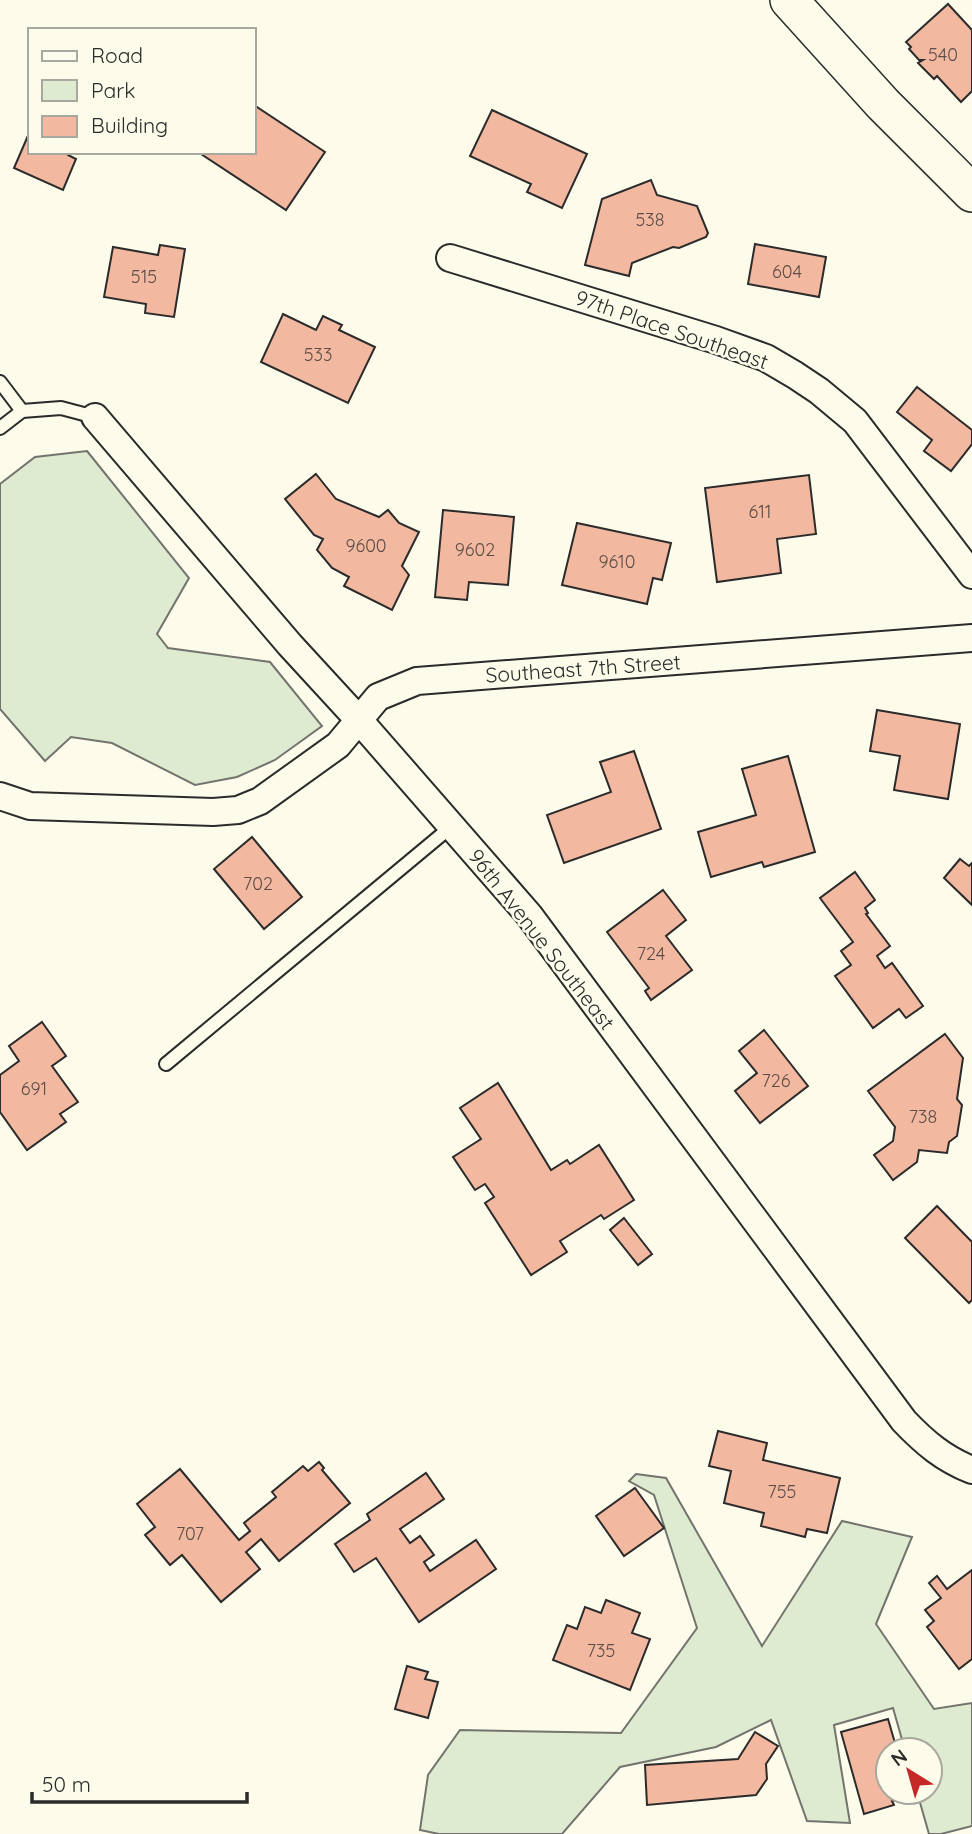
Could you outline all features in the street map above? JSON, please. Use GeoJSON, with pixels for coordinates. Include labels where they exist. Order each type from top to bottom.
{"type":"FeatureCollection","features":[{"type":"Feature","properties":{"kind":"street"},"geometry":{"type":"LineString","coordinates":[[789,0],[883,104],[972,193]]}},
{"type":"Feature","properties":{"kind":"street","name":"97th Place Southeast"},"geometry":{"type":"LineString","coordinates":[[450,258],[716,340],[766,358],[795,375],[855,421],[972,575]]}},
{"type":"Feature","properties":{"kind":"street","name":"96th Avenue Southeast"},"geometry":{"type":"LineString","coordinates":[[95,416],[290,645],[529,915],[897,1413],[927,1446],[953,1463],[972,1470]]}},
{"type":"Feature","properties":{"kind":"street","name":"Southeast 7th Street"},"geometry":{"type":"LineString","coordinates":[[0,796],[30,806],[213,812],[238,810],[260,801],[338,745],[378,696],[417,681],[972,638]]}},
{"type":"Feature","properties":{"kind":"lane"},"geometry":{"type":"LineString","coordinates":[[0,382],[22,411]]}},
{"type":"Feature","properties":{"kind":"lane"},"geometry":{"type":"LineString","coordinates":[[0,428],[22,411],[61,408],[95,416]]}},
{"type":"Feature","properties":{"kind":"lane"},"geometry":{"type":"LineString","coordinates":[[166,1064],[452,826]]}},
{"type":"Feature","properties":{"kind":"green space"},"geometry":{"type":"Polygon","coordinates":[[[87,451],[189,578],[157,634],[168,648],[270,662],[322,726],[275,760],[237,777],[195,785],[112,743],[71,737],[45,761],[0,709],[0,484],[35,457],[87,451]]]}},
{"type":"Feature","properties":{"kind":"green space"},"geometry":{"type":"Polygon","coordinates":[[[636,1474],[666,1478],[762,1646],[842,1521],[912,1537],[876,1624],[934,1709],[972,1703],[972,1826],[941,1834],[929,1834],[921,1806],[944,1806],[944,1736],[901,1736],[893,1708],[834,1725],[850,1823],[807,1821],[771,1720],[716,1747],[620,1767],[562,1834],[439,1834],[420,1830],[428,1775],[460,1730],[621,1733],[697,1628],[654,1495],[629,1481],[636,1474]]]}},
{"type":"Feature","properties":{"kind":"building"},"geometry":{"type":"Polygon","coordinates":[[[948,4],[972,30],[972,91],[961,102],[937,76],[934,79],[918,63],[923,60],[919,60],[906,42],[948,4]]]}},
{"type":"Feature","properties":{"kind":"building"},"geometry":{"type":"Polygon","coordinates":[[[256,106],[325,152],[286,210],[201,154],[256,154],[256,106]]]}},
{"type":"Feature","properties":{"kind":"building"},"geometry":{"type":"Polygon","coordinates":[[[492,110],[587,154],[562,208],[527,192],[531,184],[470,156],[492,110]]]}},
{"type":"Feature","properties":{"kind":"building"},"geometry":{"type":"Polygon","coordinates":[[[28,136],[28,154],[68,154],[76,159],[63,190],[14,168],[28,136]]]}},
{"type":"Feature","properties":{"kind":"building"},"geometry":{"type":"Polygon","coordinates":[[[651,180],[657,195],[697,206],[708,233],[706,237],[632,263],[629,276],[585,265],[602,199],[651,180]]]}},
{"type":"Feature","properties":{"kind":"building"},"geometry":{"type":"Polygon","coordinates":[[[755,244],[826,257],[819,297],[748,284],[755,244]]]}},
{"type":"Feature","properties":{"kind":"building"},"geometry":{"type":"Polygon","coordinates":[[[160,245],[185,249],[174,317],[145,313],[146,304],[104,297],[113,247],[158,255],[160,245]]]}},
{"type":"Feature","properties":{"kind":"building"},"geometry":{"type":"Polygon","coordinates":[[[283,314],[316,330],[323,316],[342,325],[339,330],[375,347],[348,403],[261,362],[283,314]]]}},
{"type":"Feature","properties":{"kind":"building"},"geometry":{"type":"Polygon","coordinates":[[[917,387],[972,430],[972,444],[951,471],[924,451],[932,440],[897,412],[917,387]]]}},
{"type":"Feature","properties":{"kind":"building"},"geometry":{"type":"Polygon","coordinates":[[[316,474],[336,499],[379,517],[388,510],[399,523],[419,532],[402,566],[409,575],[392,610],[344,586],[349,577],[332,568],[317,550],[323,539],[314,535],[285,499],[316,474]]]}},
{"type":"Feature","properties":{"kind":"building"},"geometry":{"type":"Polygon","coordinates":[[[809,475],[816,534],[777,539],[781,573],[717,582],[705,488],[809,475]]]}},
{"type":"Feature","properties":{"kind":"building"},"geometry":{"type":"Polygon","coordinates":[[[443,510],[514,517],[508,585],[469,582],[467,600],[435,597],[443,510]]]}},
{"type":"Feature","properties":{"kind":"building"},"geometry":{"type":"Polygon","coordinates":[[[577,523],[671,543],[662,580],[653,578],[647,604],[562,585],[577,523]]]}},
{"type":"Feature","properties":{"kind":"building"},"geometry":{"type":"Polygon","coordinates":[[[877,710],[960,724],[948,799],[894,790],[900,756],[870,751],[877,710]]]}},
{"type":"Feature","properties":{"kind":"building"},"geometry":{"type":"Polygon","coordinates":[[[634,751],[661,829],[564,863],[547,815],[611,792],[600,762],[634,751]]]}},
{"type":"Feature","properties":{"kind":"building"},"geometry":{"type":"Polygon","coordinates":[[[788,756],[815,852],[764,867],[762,862],[711,877],[698,832],[756,815],[742,769],[788,756]]]}},
{"type":"Feature","properties":{"kind":"building"},"geometry":{"type":"Polygon","coordinates":[[[252,837],[302,897],[264,929],[214,869],[252,837]]]}},
{"type":"Feature","properties":{"kind":"building"},"geometry":{"type":"Polygon","coordinates":[[[960,859],[969,866],[972,863],[972,905],[944,878],[960,859]]]}},
{"type":"Feature","properties":{"kind":"building"},"geometry":{"type":"Polygon","coordinates":[[[855,872],[875,900],[865,908],[868,913],[866,914],[890,946],[877,956],[885,968],[892,963],[923,1006],[906,1018],[899,1009],[873,1028],[835,976],[851,965],[841,951],[853,942],[820,898],[855,872]]]}},
{"type":"Feature","properties":{"kind":"building"},"geometry":{"type":"Polygon","coordinates":[[[663,890],[686,920],[666,936],[692,970],[651,1000],[645,991],[649,988],[607,932],[663,890]]]}},
{"type":"Feature","properties":{"kind":"building"},"geometry":{"type":"Polygon","coordinates":[[[42,1022],[66,1056],[52,1066],[78,1102],[60,1114],[66,1122],[27,1150],[0,1112],[0,1075],[19,1061],[9,1046],[42,1022]]]}},
{"type":"Feature","properties":{"kind":"building"},"geometry":{"type":"Polygon","coordinates":[[[764,1030],[808,1086],[760,1123],[735,1091],[757,1073],[739,1051],[764,1030]]]}},
{"type":"Feature","properties":{"kind":"building"},"geometry":{"type":"Polygon","coordinates":[[[945,1034],[963,1058],[957,1099],[962,1105],[957,1136],[949,1142],[947,1153],[919,1150],[917,1162],[893,1180],[874,1155],[893,1141],[895,1127],[868,1091],[945,1034]]]}},
{"type":"Feature","properties":{"kind":"building"},"geometry":{"type":"Polygon","coordinates":[[[498,1083],[551,1170],[567,1160],[570,1164],[599,1145],[634,1200],[604,1219],[601,1215],[560,1241],[567,1252],[531,1275],[485,1203],[494,1197],[485,1184],[475,1190],[453,1157],[481,1139],[460,1108],[498,1083]]]}},
{"type":"Feature","properties":{"kind":"building"},"geometry":{"type":"Polygon","coordinates":[[[937,1206],[972,1242],[972,1300],[969,1303],[905,1238],[937,1206]]]}},
{"type":"Feature","properties":{"kind":"building"},"geometry":{"type":"Polygon","coordinates":[[[624,1218],[652,1254],[638,1265],[610,1230],[624,1218]]]}},
{"type":"Feature","properties":{"kind":"building"},"geometry":{"type":"Polygon","coordinates":[[[718,1431],[767,1443],[763,1460],[840,1478],[827,1533],[807,1529],[805,1537],[761,1526],[764,1513],[724,1503],[731,1471],[709,1466],[718,1431]]]}},
{"type":"Feature","properties":{"kind":"building"},"geometry":{"type":"Polygon","coordinates":[[[319,1462],[324,1468],[322,1470],[350,1503],[279,1561],[261,1539],[246,1552],[260,1569],[221,1602],[182,1555],[170,1565],[145,1535],[155,1527],[137,1504],[180,1469],[239,1540],[250,1531],[244,1523],[276,1497],[272,1492],[303,1466],[308,1471],[319,1462]]]}},
{"type":"Feature","properties":{"kind":"building"},"geometry":{"type":"Polygon","coordinates":[[[426,1473],[444,1499],[400,1529],[410,1543],[420,1536],[434,1555],[424,1562],[430,1571],[476,1540],[496,1569],[419,1622],[376,1558],[354,1572],[335,1544],[370,1520],[367,1514],[426,1473]]]}},
{"type":"Feature","properties":{"kind":"building"},"geometry":{"type":"Polygon","coordinates":[[[635,1488],[664,1528],[624,1556],[596,1516],[635,1488]]]}},
{"type":"Feature","properties":{"kind":"building"},"geometry":{"type":"Polygon","coordinates":[[[972,1570],[972,1659],[959,1669],[927,1627],[934,1621],[925,1610],[941,1598],[929,1583],[937,1576],[947,1589],[972,1570]]]}},
{"type":"Feature","properties":{"kind":"building"},"geometry":{"type":"Polygon","coordinates":[[[606,1600],[640,1613],[632,1633],[650,1639],[630,1690],[553,1660],[567,1625],[577,1629],[585,1607],[601,1613],[606,1600]]]}},
{"type":"Feature","properties":{"kind":"building"},"geometry":{"type":"Polygon","coordinates":[[[407,1666],[428,1672],[425,1679],[438,1682],[428,1718],[395,1709],[407,1666]]]}},
{"type":"Feature","properties":{"kind":"building"},"geometry":{"type":"Polygon","coordinates":[[[888,1719],[893,1736],[874,1736],[874,1806],[891,1806],[864,1814],[841,1732],[888,1719]]]}},
{"type":"Feature","properties":{"kind":"building"},"geometry":{"type":"Polygon","coordinates":[[[755,1732],[778,1746],[766,1764],[767,1779],[756,1795],[647,1805],[645,1765],[738,1759],[755,1732]]]}}]}
